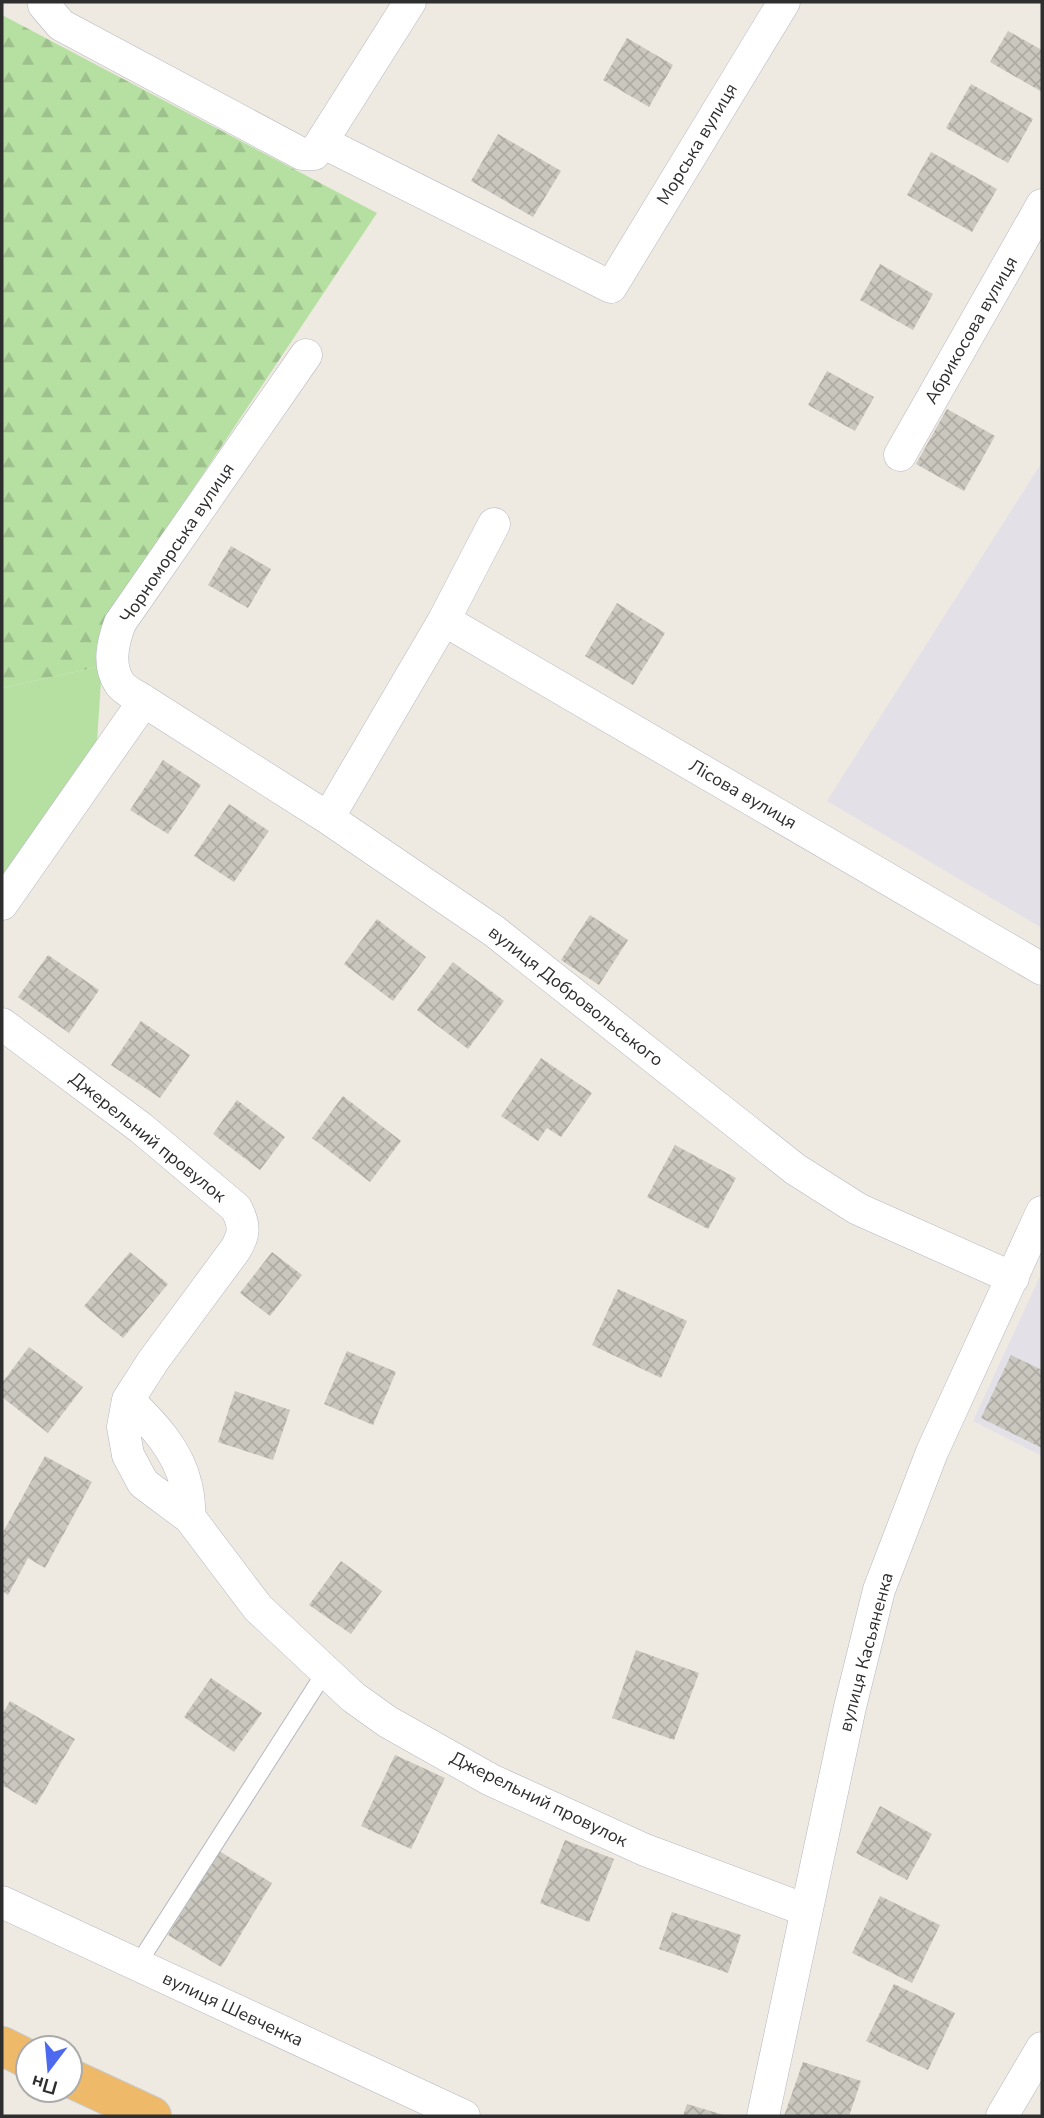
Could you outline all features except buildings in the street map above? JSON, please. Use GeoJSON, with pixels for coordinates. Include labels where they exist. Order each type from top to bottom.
{"type":"FeatureCollection","features":[{"type":"Feature","properties":{"kind":"highway"},"geometry":{"type":"LineString","coordinates":[[84,2084],[152,2116]]}},
{"type":"Feature","properties":{"kind":"street"},"geometry":{"type":"LineString","coordinates":[[44,3],[61,25],[302,154],[314,154],[410,2]]}},
{"type":"Feature","properties":{"kind":"street","name":"Морська вулиця"},"geometry":{"type":"LineString","coordinates":[[322,142],[611,287],[784,2]]}},
{"type":"Feature","properties":{"kind":"street","name":"Абрикосова вулиця"},"geometry":{"type":"LineString","coordinates":[[900,455],[1042,205]]}},
{"type":"Feature","properties":{"kind":"street","name":"Чорноморська вулиця"},"geometry":{"type":"LineString","coordinates":[[144,701],[121,684],[113,663],[113,643],[120,623],[306,355]]}},
{"type":"Feature","properties":{"kind":"street"},"geometry":{"type":"LineString","coordinates":[[328,818],[444,620],[494,524]]}},
{"type":"Feature","properties":{"kind":"street","name":"Лісова вулиця"},"geometry":{"type":"LineString","coordinates":[[444,620],[1042,969]]}},
{"type":"Feature","properties":{"kind":"street"},"geometry":{"type":"LineString","coordinates":[[2,904],[144,701]]}},
{"type":"Feature","properties":{"kind":"street","name":"вулиця Добровольського"},"geometry":{"type":"LineString","coordinates":[[144,701],[328,818],[494,931],[795,1169],[858,1209],[1013,1278]]}},
{"type":"Feature","properties":{"kind":"street","name":"Джерельний провулок"},"geometry":{"type":"LineString","coordinates":[[2,1024],[141,1128],[236,1208],[242,1220],[244,1229],[235,1250],[128,1399],[123,1427],[128,1455],[144,1483],[190,1518],[258,1608],[353,1697],[388,1722],[491,1780],[645,1850],[806,1910]]}},
{"type":"Feature","properties":{"kind":"street","name":"вулиця Касьяненка"},"geometry":{"type":"LineString","coordinates":[[763,2116],[850,1707],[879,1590],[932,1452],[1042,1212]]}},
{"type":"Feature","properties":{"kind":"street","name":"вулиця Шевченка"},"geometry":{"type":"LineString","coordinates":[[2,1902],[464,2116]]}},
{"type":"Feature","properties":{"kind":"street"},"geometry":{"type":"LineString","coordinates":[[1002,2116],[1042,2049]]}},
{"type":"Feature","properties":{"kind":"lane"},"geometry":{"type":"LineString","coordinates":[[138,1964],[325,1672]]}},
{"type":"Feature","properties":{"kind":"shaded area"},"geometry":{"type":"Polygon","coordinates":[[[1042,462],[1042,928],[827,801],[1042,462]]]}},
{"type":"Feature","properties":{"kind":"shaded area"},"geometry":{"type":"Polygon","coordinates":[[[1042,1272],[1042,1456],[973,1421],[1042,1272]]]}},
{"type":"Feature","properties":{"kind":"green space"},"geometry":{"type":"Polygon","coordinates":[[[2,15],[377,213],[101,627],[102,666],[2,688],[2,15]]]}},
{"type":"Feature","properties":{"kind":"green space"},"geometry":{"type":"Polygon","coordinates":[[[102,666],[96,756],[2,875],[2,688],[102,666]]]}}]}
